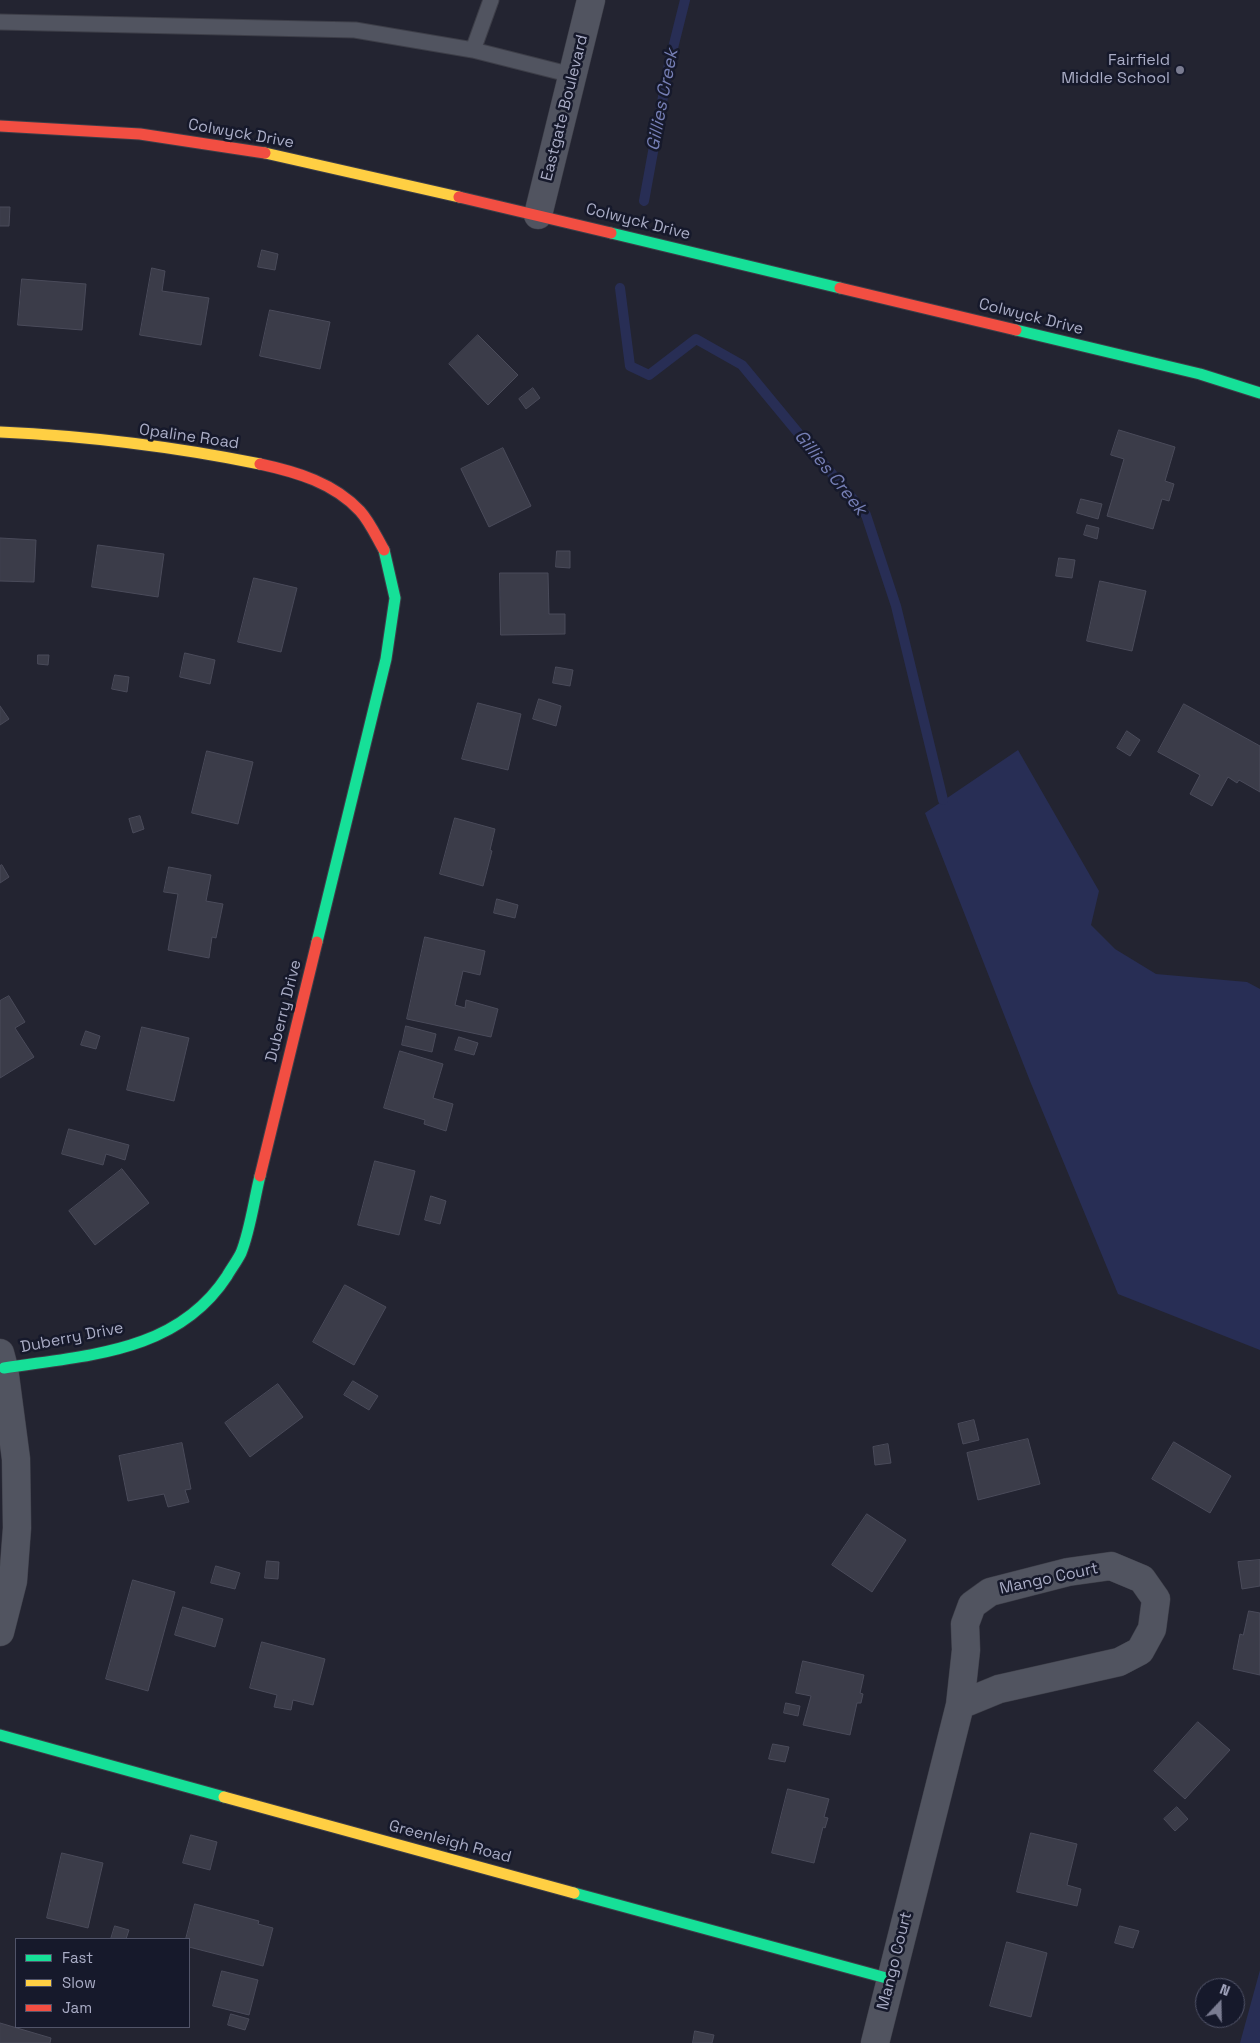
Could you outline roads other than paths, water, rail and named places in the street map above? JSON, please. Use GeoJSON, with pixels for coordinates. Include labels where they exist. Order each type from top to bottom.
{"type":"FeatureCollection","features":[{"type":"Feature","properties":{"kind":"street","name":"Eastgate Boulevard"},"geometry":{"type":"LineString","coordinates":[[538,215],[591,0]]}},
{"type":"Feature","properties":{"kind":"street","name":"Colwyck Drive"},"geometry":{"type":"LineString","coordinates":[[0,126],[140,134],[255,151],[538,215],[1190,372],[1260,393]]}},
{"type":"Feature","properties":{"kind":"street","name":"Opaline Road"},"geometry":{"type":"LineString","coordinates":[[0,432],[48,434],[220,456],[292,471],[314,479],[343,496],[361,512]]}},
{"type":"Feature","properties":{"kind":"street","name":"Duberry Drive"},"geometry":{"type":"LineString","coordinates":[[2,1360],[116,1348],[154,1338],[192,1317],[222,1285],[241,1253],[386,659],[395,598],[386,553],[361,512]]}},
{"type":"Feature","properties":{"kind":"street"},"geometry":{"type":"LineString","coordinates":[[0,1632],[13,1580],[18,1528],[16,1459],[2,1360]]}},
{"type":"Feature","properties":{"kind":"street","name":"Mango Court"},"geometry":{"type":"LineString","coordinates":[[875,2043],[960,1705],[966,1650],[964,1624],[972,1605],[990,1592],[1068,1572],[1111,1566],[1142,1579],[1156,1599],[1152,1630],[1140,1652],[1119,1662],[999,1690],[960,1705]]}},
{"type":"Feature","properties":{"kind":"street","name":"Greenleigh Road"},"geometry":{"type":"LineString","coordinates":[[0,1736],[890,1979]]}},
{"type":"Feature","properties":{"kind":"lane"},"geometry":{"type":"LineString","coordinates":[[473,50],[491,0]]}},
{"type":"Feature","properties":{"kind":"lane"},"geometry":{"type":"LineString","coordinates":[[0,22],[354,30],[473,50],[572,75]]}},
{"type":"Feature","properties":{"kind":"water"},"geometry":{"type":"Polygon","coordinates":[[[1018,750],[1099,891],[1091,925],[1115,949],[1156,974],[1247,982],[1260,989],[1260,1350],[1118,1294],[1030,1081],[925,813],[1018,750]]]}},
{"type":"Feature","properties":{"kind":"water"},"geometry":{"type":"Polygon","coordinates":[[[1260,1970],[1260,2043],[1240,2043],[1260,1970]]]}},
{"type":"Feature","properties":{"kind":"waterway","name":"Gillies Creek"},"geometry":{"type":"LineString","coordinates":[[644,201],[669,64],[685,0]]}},
{"type":"Feature","properties":{"kind":"waterway","name":"Gillies Creek"},"geometry":{"type":"LineString","coordinates":[[620,288],[630,366],[649,375],[696,339],[742,365],[866,515],[896,606],[943,800]]}},
{"type":"Feature","properties":{"kind":"place","name":"Fairfield Middle School"},"geometry":{"type":"Point","coordinates":[1180,70]}}]}
